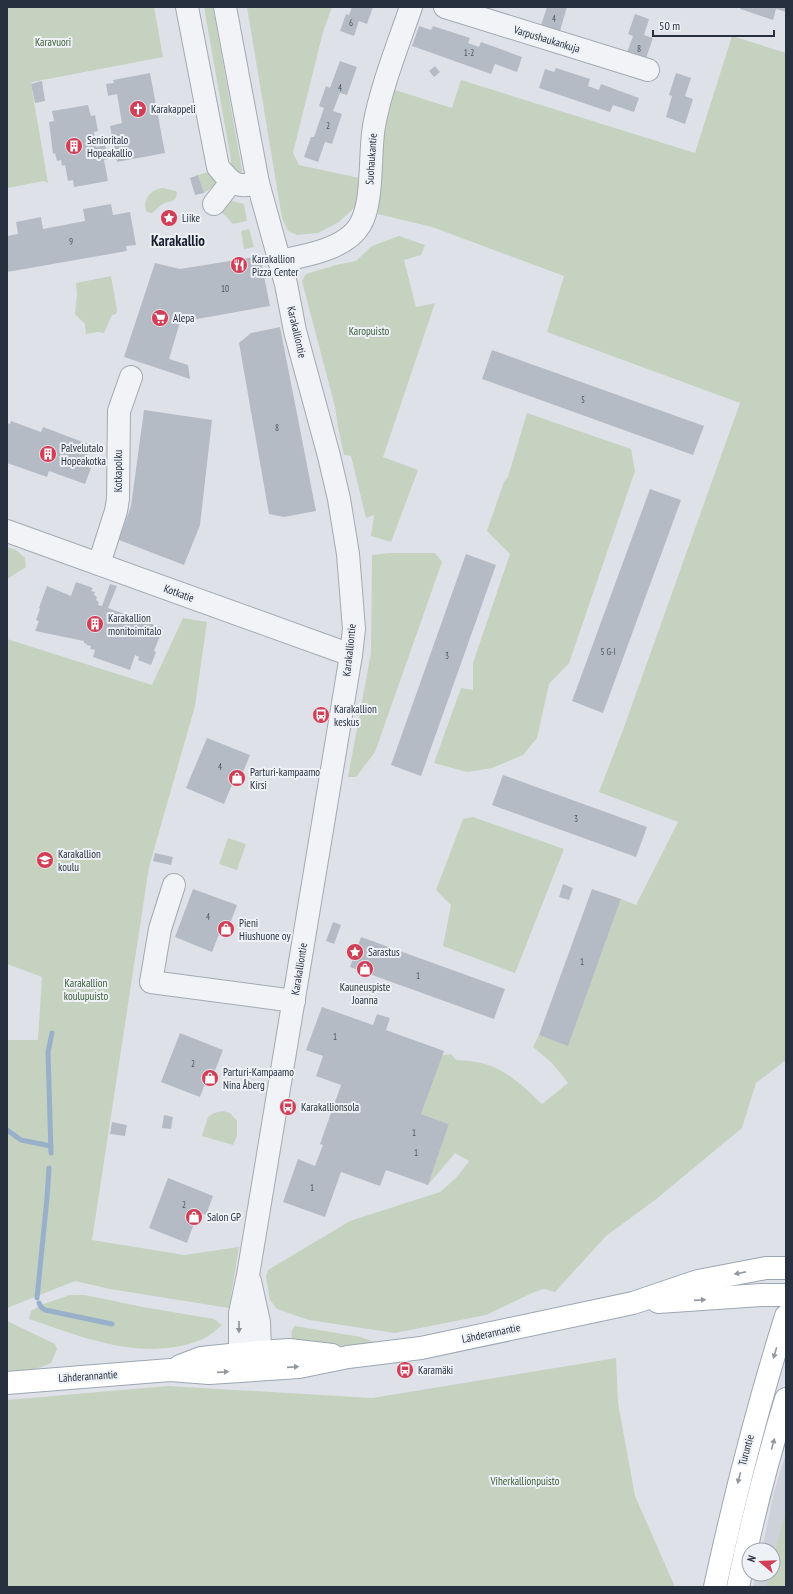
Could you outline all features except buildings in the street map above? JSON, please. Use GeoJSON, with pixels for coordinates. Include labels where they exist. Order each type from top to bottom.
{"type":"FeatureCollection","features":[{"type":"Feature","properties":{"kind":"main road","name":"Lähderannantie"},"geometry":{"type":"LineString","coordinates":[[7,1383],[170,1370],[202,1358],[251,1358],[289,1350],[348,1357],[420,1348],[633,1303],[698,1281],[766,1268],[784,1263]]}},
{"type":"Feature","properties":{"kind":"main road","name":"Lähderannantie"},"geometry":{"type":"LineString","coordinates":[[633,1303],[761,1295],[786,1295]]}},
{"type":"Feature","properties":{"kind":"main road","name":"Turuntie"},"geometry":{"type":"LineString","coordinates":[[715,1587],[732,1507],[750,1437],[786,1316]]}},
{"type":"Feature","properties":{"kind":"main road"},"geometry":{"type":"LineString","coordinates":[[738,1587],[749,1535],[786,1399]]}},
{"type":"Feature","properties":{"kind":"street"},"geometry":{"type":"LineString","coordinates":[[187,7],[217,164],[231,182],[243,186],[258,183]]}},
{"type":"Feature","properties":{"kind":"street","name":"Karakalliontie"},"geometry":{"type":"LineString","coordinates":[[225,7],[258,183],[286,284],[295,331],[329,456],[348,554],[354,629],[294,1002],[248,1274],[240,1313],[251,1358]]}},
{"type":"Feature","properties":{"kind":"street","name":"Suohaukantie"},"geometry":{"type":"LineString","coordinates":[[279,261],[303,256],[332,246],[348,238],[360,225],[366,210],[369,192],[374,126],[391,65],[411,7]]}},
{"type":"Feature","properties":{"kind":"street","name":"Varpushaukankuja"},"geometry":{"type":"LineString","coordinates":[[445,7],[648,70]]}},
{"type":"Feature","properties":{"kind":"street"},"geometry":{"type":"LineString","coordinates":[[214,204],[231,182]]}},
{"type":"Feature","properties":{"kind":"street","name":"Kotkapolku"},"geometry":{"type":"LineString","coordinates":[[99,564],[116,511],[119,483],[119,410],[131,377]]}},
{"type":"Feature","properties":{"kind":"street","name":"Kotkatie"},"geometry":{"type":"LineString","coordinates":[[7,531],[351,655]]}},
{"type":"Feature","properties":{"kind":"street"},"geometry":{"type":"LineString","coordinates":[[174,885],[160,929],[151,982],[294,1002]]}},
{"type":"Feature","properties":{"kind":"shaded area"},"geometry":{"type":"Polygon","coordinates":[[[786,1453],[786,1587],[753,1587],[754,1582],[781,1582],[781,1542],[764,1542],[774,1492],[786,1453]]]}},
{"type":"Feature","properties":{"kind":"green space","name":"Karavuori"},"geometry":{"type":"Polygon","coordinates":[[[7,7],[154,7],[163,57],[32,82],[31,84],[48,183],[44,181],[7,188],[7,7]]]}},
{"type":"Feature","properties":{"kind":"green space"},"geometry":{"type":"Polygon","coordinates":[[[204,7],[213,7],[242,170],[241,177],[231,168],[231,160],[204,7]]]}},
{"type":"Feature","properties":{"kind":"green space"},"geometry":{"type":"Polygon","coordinates":[[[247,7],[332,7],[323,32],[293,153],[299,165],[359,178],[356,206],[339,222],[318,233],[297,235],[288,231],[282,218],[247,7]]]}},
{"type":"Feature","properties":{"kind":"green space"},"geometry":{"type":"Polygon","coordinates":[[[732,36],[786,53],[786,1060],[756,1083],[742,1128],[655,1200],[606,1236],[555,1292],[544,1289],[534,1292],[486,1315],[395,1333],[309,1320],[277,1309],[270,1300],[266,1277],[268,1270],[350,1221],[440,1192],[456,1178],[469,1161],[455,1153],[428,1185],[449,1124],[421,1114],[426,1100],[435,1056],[451,1054],[456,1060],[471,1061],[494,1067],[513,1078],[542,1104],[568,1083],[552,1063],[533,1047],[539,1035],[568,1045],[621,899],[636,905],[678,822],[599,792],[623,730],[740,403],[547,332],[564,276],[432,227],[378,214],[380,122],[392,89],[452,108],[461,80],[695,153],[732,36]]]}},
{"type":"Feature","properties":{"kind":"green space"},"geometry":{"type":"Polygon","coordinates":[[[213,171],[217,184],[204,193],[198,175],[213,171]]]}},
{"type":"Feature","properties":{"kind":"green space"},"geometry":{"type":"Polygon","coordinates":[[[163,188],[176,191],[177,193],[174,200],[162,205],[152,213],[147,212],[145,203],[148,196],[155,190],[163,188]]]}},
{"type":"Feature","properties":{"kind":"green space"},"geometry":{"type":"Polygon","coordinates":[[[228,200],[244,204],[247,221],[233,224],[220,210],[228,200]]]}},
{"type":"Feature","properties":{"kind":"green space"},"geometry":{"type":"Polygon","coordinates":[[[249,229],[254,247],[244,249],[241,231],[249,229]]]}},
{"type":"Feature","properties":{"kind":"green space","name":"Karopuisto"},"geometry":{"type":"Polygon","coordinates":[[[399,236],[425,245],[421,255],[404,260],[416,307],[435,303],[383,457],[418,470],[391,542],[371,536],[374,515],[366,518],[351,456],[344,455],[335,407],[302,281],[306,274],[356,261],[372,246],[399,236]]]}},
{"type":"Feature","properties":{"kind":"green space"},"geometry":{"type":"Polygon","coordinates":[[[111,276],[117,310],[116,314],[112,315],[104,333],[98,332],[86,334],[85,324],[75,314],[77,294],[76,283],[111,276]]]}},
{"type":"Feature","properties":{"kind":"green space"},"geometry":{"type":"Polygon","coordinates":[[[527,413],[631,449],[635,471],[569,663],[549,684],[537,738],[523,755],[492,768],[467,772],[434,763],[461,688],[473,690],[473,663],[510,554],[487,531],[504,482],[508,477],[527,413]]]}},
{"type":"Feature","properties":{"kind":"green space"},"geometry":{"type":"Polygon","coordinates":[[[7,547],[16,550],[25,558],[26,567],[7,579],[7,547]]]}},
{"type":"Feature","properties":{"kind":"green space"},"geometry":{"type":"Polygon","coordinates":[[[390,553],[435,553],[442,562],[375,752],[356,777],[348,777],[371,653],[372,555],[390,553]]]}},
{"type":"Feature","properties":{"kind":"green space","name":"Karakallion koulupuisto"},"geometry":{"type":"Polygon","coordinates":[[[183,618],[207,622],[195,706],[149,867],[92,1240],[184,1255],[239,1247],[229,1308],[110,1289],[75,1281],[7,1308],[7,1040],[38,1040],[42,977],[7,964],[7,639],[152,685],[183,618]]]}},
{"type":"Feature","properties":{"kind":"green space"},"geometry":{"type":"Polygon","coordinates":[[[473,817],[564,849],[515,973],[443,946],[451,905],[436,890],[463,819],[473,817]]]}},
{"type":"Feature","properties":{"kind":"green space"},"geometry":{"type":"Polygon","coordinates":[[[228,838],[246,844],[237,870],[219,864],[228,838]]]}},
{"type":"Feature","properties":{"kind":"green space"},"geometry":{"type":"Polygon","coordinates":[[[223,1111],[230,1113],[237,1121],[237,1136],[233,1145],[202,1136],[208,1117],[214,1113],[223,1111]]]}},
{"type":"Feature","properties":{"kind":"green space"},"geometry":{"type":"Polygon","coordinates":[[[70,1295],[85,1295],[214,1319],[222,1325],[205,1338],[183,1345],[161,1349],[116,1345],[94,1340],[29,1319],[31,1311],[41,1305],[70,1295]]]}},
{"type":"Feature","properties":{"kind":"green space"},"geometry":{"type":"Polygon","coordinates":[[[7,1321],[55,1344],[57,1349],[51,1363],[23,1374],[7,1374],[7,1321]]]}},
{"type":"Feature","properties":{"kind":"green space"},"geometry":{"type":"Polygon","coordinates":[[[295,1326],[361,1337],[374,1342],[375,1345],[335,1346],[291,1343],[292,1330],[295,1326]]]}},
{"type":"Feature","properties":{"kind":"green space","name":"Viherkallionpuisto"},"geometry":{"type":"Polygon","coordinates":[[[616,1358],[618,1403],[635,1496],[675,1587],[7,1587],[7,1400],[168,1386],[372,1398],[616,1358]]]}},
{"type":"Feature","properties":{"kind":"green space"},"geometry":{"type":"Polygon","coordinates":[[[786,1510],[786,1587],[766,1586],[767,1582],[781,1582],[781,1542],[778,1542],[786,1510]]]}},
{"type":"Feature","properties":{"kind":"waterway"},"geometry":{"type":"LineString","coordinates":[[51,1153],[48,1052],[52,1033]]}},
{"type":"Feature","properties":{"kind":"waterway"},"geometry":{"type":"LineString","coordinates":[[7,1130],[21,1140],[51,1146]]}},
{"type":"Feature","properties":{"kind":"waterway"},"geometry":{"type":"LineString","coordinates":[[37,1298],[49,1168]]}},
{"type":"Feature","properties":{"kind":"waterway"},"geometry":{"type":"LineString","coordinates":[[39,1303],[45,1310],[112,1324]]}},
{"type":"Feature","properties":{"kind":"place","name":"Karakappeli"},"geometry":{"type":"Point","coordinates":[138,109]}},
{"type":"Feature","properties":{"kind":"place","name":"Senioritalo Hopeakallio"},"geometry":{"type":"Point","coordinates":[74,146]}},
{"type":"Feature","properties":{"kind":"place","name":"Liike"},"geometry":{"type":"Point","coordinates":[169,218]}},
{"type":"Feature","properties":{"kind":"place","name":"Karakallion Pizza Center"},"geometry":{"type":"Point","coordinates":[239,265]}},
{"type":"Feature","properties":{"kind":"place","name":"Alepa"},"geometry":{"type":"Point","coordinates":[160,318]}},
{"type":"Feature","properties":{"kind":"place","name":"Palvelutalo Hopeakotka"},"geometry":{"type":"Point","coordinates":[48,454]}},
{"type":"Feature","properties":{"kind":"place","name":"Karakallion monitoimitalo"},"geometry":{"type":"Point","coordinates":[95,624]}},
{"type":"Feature","properties":{"kind":"place","name":"Karakallion keskus"},"geometry":{"type":"Point","coordinates":[321,715]}},
{"type":"Feature","properties":{"kind":"place","name":"Parturi-kampaamo Kirsi"},"geometry":{"type":"Point","coordinates":[237,778]}},
{"type":"Feature","properties":{"kind":"place","name":"Karakallion koulu"},"geometry":{"type":"Point","coordinates":[45,860]}},
{"type":"Feature","properties":{"kind":"place","name":"Pieni Hiushuone oy"},"geometry":{"type":"Point","coordinates":[226,929]}},
{"type":"Feature","properties":{"kind":"place","name":"Sarastus"},"geometry":{"type":"Point","coordinates":[355,952]}},
{"type":"Feature","properties":{"kind":"place","name":"Kauneuspiste Joanna"},"geometry":{"type":"Point","coordinates":[365,969]}},
{"type":"Feature","properties":{"kind":"place","name":"Parturi-Kampaamo Nina Åberg"},"geometry":{"type":"Point","coordinates":[210,1078]}},
{"type":"Feature","properties":{"kind":"place","name":"Karakallionsola"},"geometry":{"type":"Point","coordinates":[288,1107]}},
{"type":"Feature","properties":{"kind":"place","name":"Salon GP"},"geometry":{"type":"Point","coordinates":[194,1217]}},
{"type":"Feature","properties":{"kind":"place","name":"Karamäki"},"geometry":{"type":"Point","coordinates":[405,1370]}},
{"type":"Feature","properties":{"kind":"district","name":"Karakallio"},"geometry":{"type":"Point","coordinates":[178,240]}}]}
